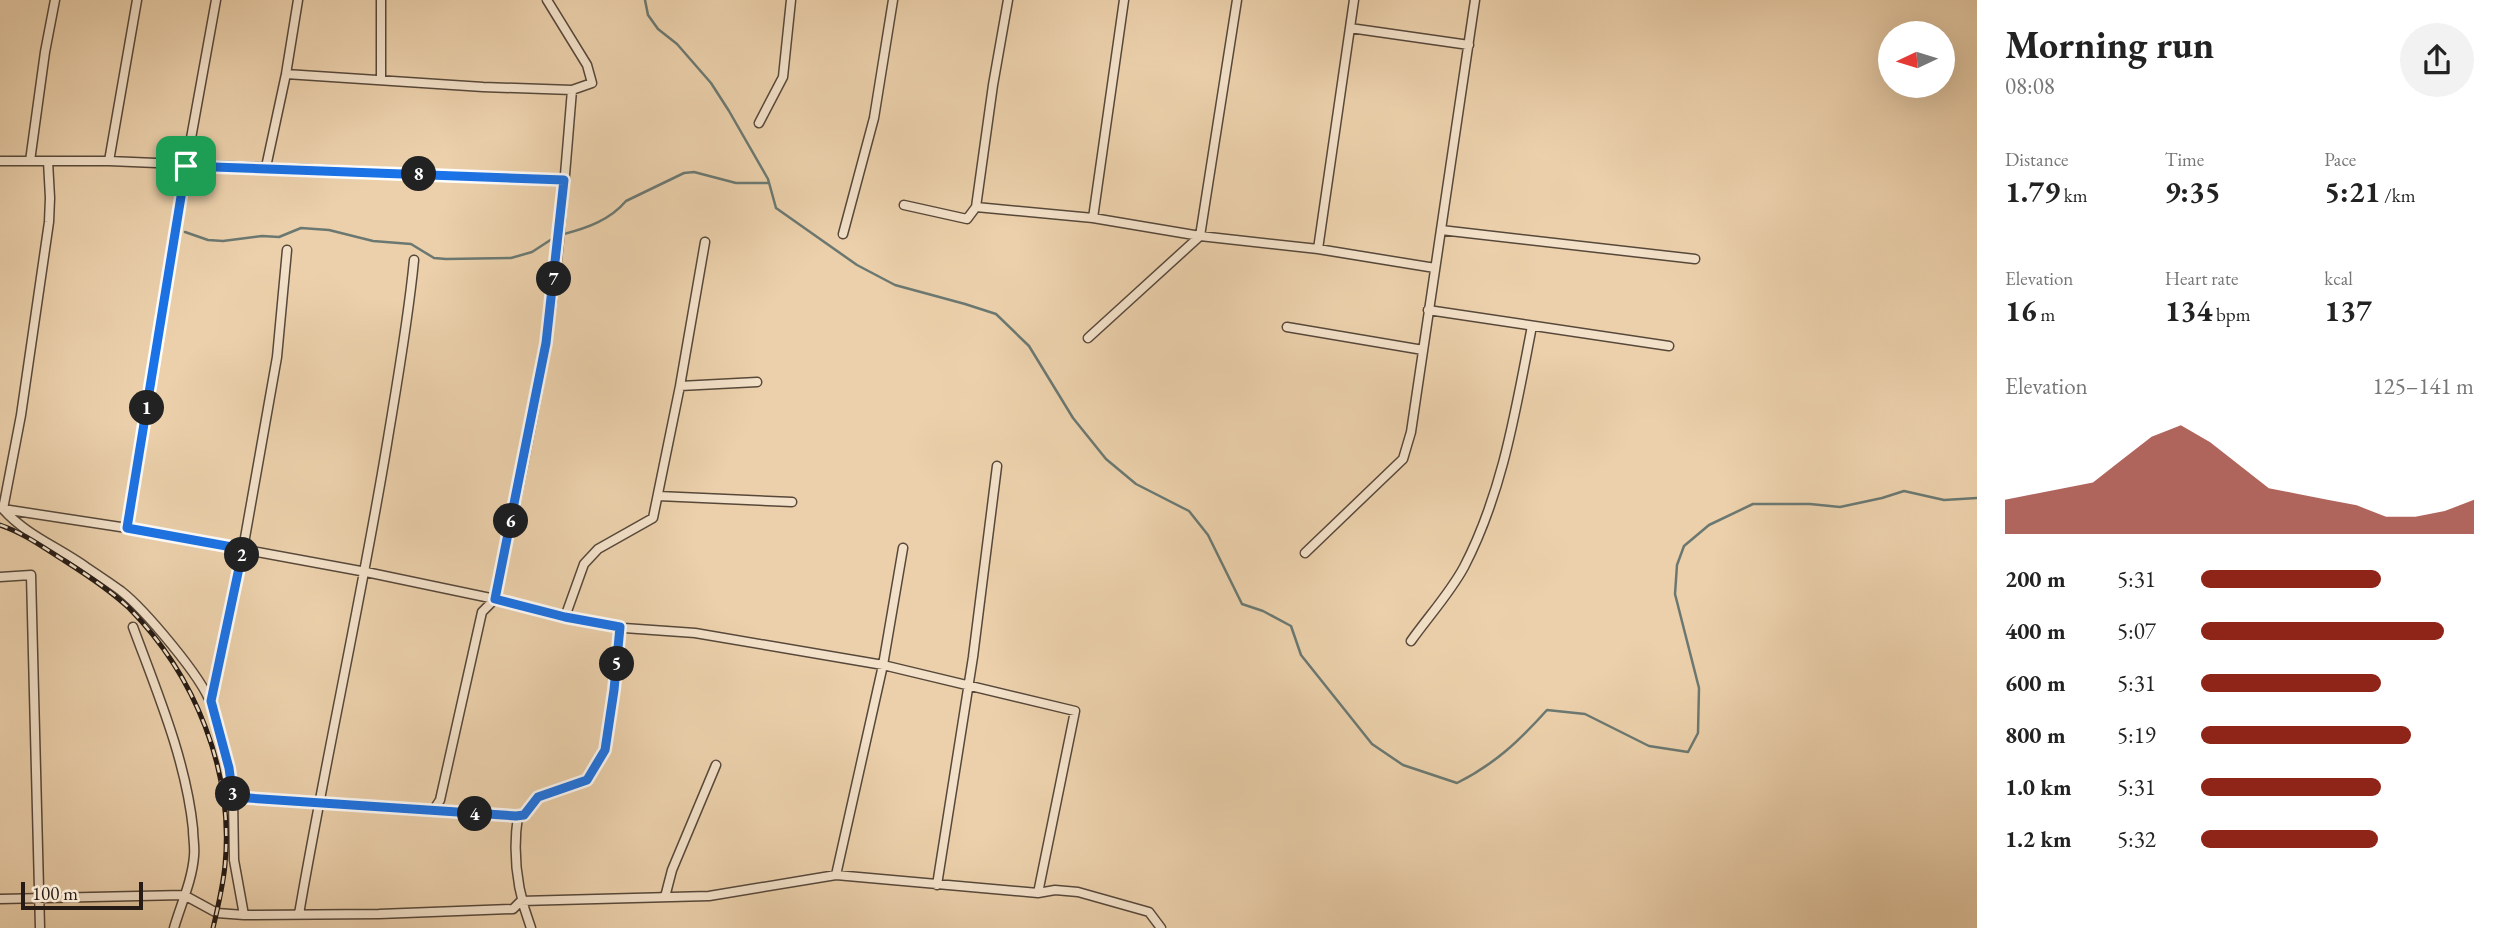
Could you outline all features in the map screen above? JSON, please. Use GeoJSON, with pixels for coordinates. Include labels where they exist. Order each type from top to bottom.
{"type":"FeatureCollection","features":[{"type":"Feature","properties":{"kind":"street"},"geometry":{"type":"LineString","coordinates":[[30,161],[55,0]]}},
{"type":"Feature","properties":{"kind":"street"},"geometry":{"type":"LineString","coordinates":[[109,162],[137,0]]}},
{"type":"Feature","properties":{"kind":"street"},"geometry":{"type":"LineString","coordinates":[[127,528],[216,0]]}},
{"type":"Feature","properties":{"kind":"street"},"geometry":{"type":"LineString","coordinates":[[266,167],[286,74],[298,0]]}},
{"type":"Feature","properties":{"kind":"street"},"geometry":{"type":"LineString","coordinates":[[381,80],[382,0]]}},
{"type":"Feature","properties":{"kind":"street"},"geometry":{"type":"LineString","coordinates":[[286,74],[572,90],[592,83],[587,65],[547,0]]}},
{"type":"Feature","properties":{"kind":"street"},"geometry":{"type":"LineString","coordinates":[[759,123],[783,77],[791,0]]}},
{"type":"Feature","properties":{"kind":"street"},"geometry":{"type":"LineString","coordinates":[[843,234],[874,118],[893,0]]}},
{"type":"Feature","properties":{"kind":"street"},"geometry":{"type":"LineString","coordinates":[[904,205],[967,219],[976,207],[1008,0]]}},
{"type":"Feature","properties":{"kind":"street"},"geometry":{"type":"LineString","coordinates":[[1093,218],[1124,0]]}},
{"type":"Feature","properties":{"kind":"street"},"geometry":{"type":"LineString","coordinates":[[1088,338],[1200,236],[1237,0]]}},
{"type":"Feature","properties":{"kind":"street"},"geometry":{"type":"LineString","coordinates":[[1318,249],[1354,0]]}},
{"type":"Feature","properties":{"kind":"street"},"geometry":{"type":"LineString","coordinates":[[1305,553],[1402,459],[1411,432],[1475,0]]}},
{"type":"Feature","properties":{"kind":"street"},"geometry":{"type":"LineString","coordinates":[[1350,28],[1469,45]]}},
{"type":"Feature","properties":{"kind":"street"},"geometry":{"type":"LineString","coordinates":[[433,811],[440,800],[482,612],[495,599],[546,343],[572,90]]}},
{"type":"Feature","properties":{"kind":"street"},"geometry":{"type":"LineString","coordinates":[[0,161],[266,167],[564,180]]}},
{"type":"Feature","properties":{"kind":"street"},"geometry":{"type":"LineString","coordinates":[[2,509],[20,415],[49,222],[48,161]]}},
{"type":"Feature","properties":{"kind":"street"},"geometry":{"type":"LineString","coordinates":[[976,207],[1093,218],[1200,236],[1318,249],[1435,268]]}},
{"type":"Feature","properties":{"kind":"street"},"geometry":{"type":"LineString","coordinates":[[1441,230],[1695,259]]}},
{"type":"Feature","properties":{"kind":"street"},"geometry":{"type":"LineString","coordinates":[[565,617],[584,564],[598,549],[653,518],[705,242]]}},
{"type":"Feature","properties":{"kind":"street"},"geometry":{"type":"LineString","coordinates":[[211,701],[243,549],[277,357],[287,250]]}},
{"type":"Feature","properties":{"kind":"street"},"geometry":{"type":"LineString","coordinates":[[299,914],[318,803],[366,572],[409,312],[414,260]]}},
{"type":"Feature","properties":{"kind":"street"},"geometry":{"type":"LineString","coordinates":[[1428,310],[1669,346]]}},
{"type":"Feature","properties":{"kind":"street"},"geometry":{"type":"LineString","coordinates":[[1411,641],[1463,569],[1492,502],[1513,427],[1532,326]]}},
{"type":"Feature","properties":{"kind":"street"},"geometry":{"type":"LineString","coordinates":[[1287,327],[1423,350]]}},
{"type":"Feature","properties":{"kind":"street"},"geometry":{"type":"LineString","coordinates":[[680,386],[757,382]]}},
{"type":"Feature","properties":{"kind":"street"},"geometry":{"type":"LineString","coordinates":[[937,885],[968,687],[998,466]]}},
{"type":"Feature","properties":{"kind":"street"},"geometry":{"type":"LineString","coordinates":[[658,496],[792,502]]}},
{"type":"Feature","properties":{"kind":"street"},"geometry":{"type":"LineString","coordinates":[[2,509],[127,528],[366,572],[620,627],[695,633],[883,665],[1075,711],[1038,892]]}},
{"type":"Feature","properties":{"kind":"street"},"geometry":{"type":"LineString","coordinates":[[2,509],[18,525],[123,593],[172,646],[211,701],[229,768],[233,797],[234,860],[244,915]]}},
{"type":"Feature","properties":{"kind":"street"},"geometry":{"type":"LineString","coordinates":[[836,875],[883,665],[903,548]]}},
{"type":"Feature","properties":{"kind":"street"},"geometry":{"type":"LineString","coordinates":[[0,577],[30,575],[40,928]]}},
{"type":"Feature","properties":{"kind":"street"},"geometry":{"type":"LineString","coordinates":[[133,627],[175,748],[191,808],[195,854],[188,888],[174,928]]}},
{"type":"Feature","properties":{"kind":"street"},"geometry":{"type":"LineString","coordinates":[[233,797],[524,815],[538,797],[587,780],[605,750],[620,627]]}},
{"type":"Feature","properties":{"kind":"street"},"geometry":{"type":"LineString","coordinates":[[664,897],[672,870],[716,765]]}},
{"type":"Feature","properties":{"kind":"street"},"geometry":{"type":"LineString","coordinates":[[518,816],[516,853],[521,901],[531,928]]}},
{"type":"Feature","properties":{"kind":"street"},"geometry":{"type":"LineString","coordinates":[[0,899],[184,895],[217,913],[379,915],[513,909],[521,901],[709,896],[836,875],[937,885],[1078,892],[1149,912],[1161,928]]}},
{"type":"Feature","properties":{"kind":"waterway"},"geometry":{"type":"LineString","coordinates":[[645,0],[648,15],[658,29],[677,44],[711,83],[729,111],[768,179],[776,208],[857,265],[895,285],[996,314],[1029,346],[1073,418],[1106,459],[1136,484],[1189,511],[1208,535],[1242,604],[1263,611],[1291,626],[1301,655],[1372,744],[1403,765],[1457,783],[1506,751],[1547,710],[1585,714],[1649,746],[1688,752],[1698,733],[1699,688],[1675,594],[1677,565],[1684,546],[1709,525],[1753,504],[1840,507],[1904,491],[1944,500],[1977,498]]}},
{"type":"Feature","properties":{"kind":"waterway"},"geometry":{"type":"LineString","coordinates":[[564,234],[598,222],[626,201],[684,173],[694,172],[736,183],[769,183]]}},
{"type":"Feature","properties":{"kind":"waterway"},"geometry":{"type":"LineString","coordinates":[[185,232],[208,240],[223,241],[262,236],[279,237],[301,228],[329,230],[373,241],[411,244],[434,258],[446,259],[511,258],[532,252],[555,237]]}},
{"type":"Feature","properties":{"kind":"railway"},"geometry":{"type":"LineString","coordinates":[[0,525],[42,546],[122,601],[152,634],[191,694],[216,760],[223,795],[225,865],[213,928]]}},
{"type":"Feature","properties":{"kind":"route"},"geometry":{"type":"LineString","coordinates":[[186,166],[564,180],[546,343],[495,599],[565,617],[620,627],[605,750],[587,780],[538,797],[524,815],[516,816],[233,797],[229,768],[211,701],[243,549],[127,528],[186,166]]}}]}
